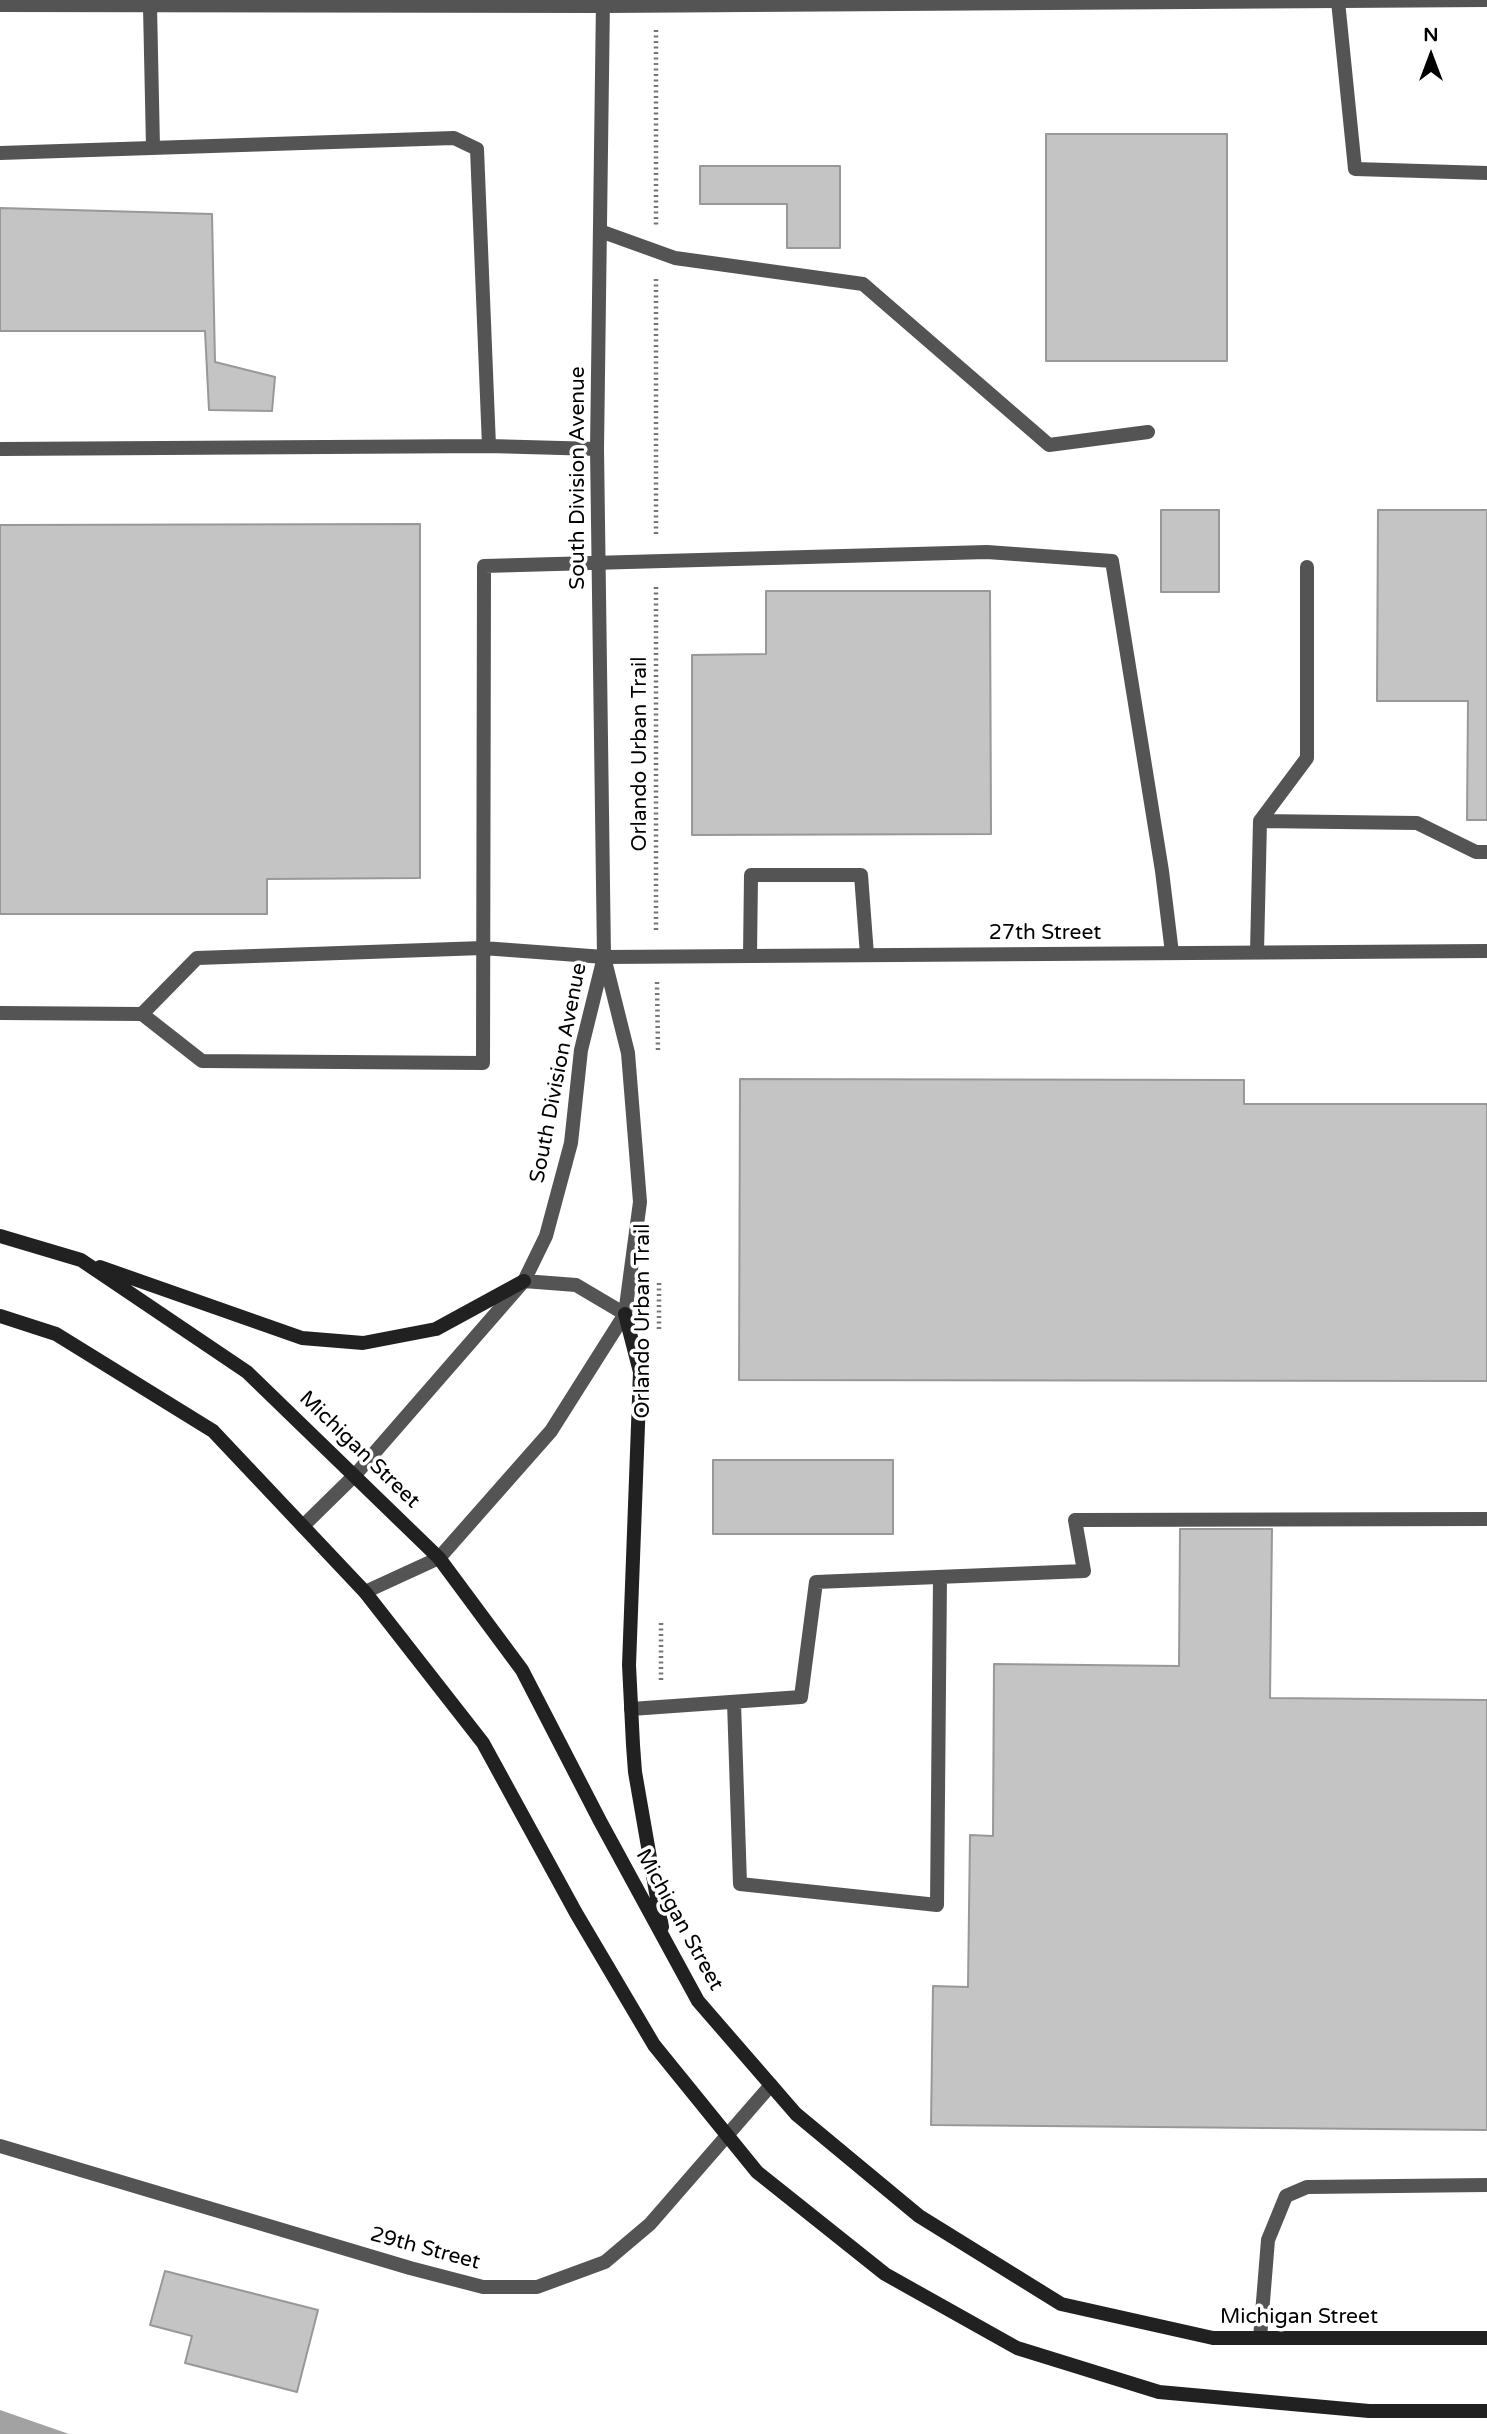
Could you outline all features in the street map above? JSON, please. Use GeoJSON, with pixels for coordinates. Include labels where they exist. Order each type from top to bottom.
{"type":"FeatureCollection","features":[{"type":"Feature","properties":{"kind":"main road","name":"Michigan Street"},"geometry":{"type":"LineString","coordinates":[[0,1236],[81,1261],[247,1372],[439,1558],[522,1670],[698,2001],[796,2114],[919,2216],[1061,2304],[1213,2338],[1487,2338]]}},
{"type":"Feature","properties":{"kind":"main road"},"geometry":{"type":"LineString","coordinates":[[81,1261],[302,1338],[363,1343],[436,1329],[524,1280]]}},
{"type":"Feature","properties":{"kind":"main road"},"geometry":{"type":"LineString","coordinates":[[625,1314],[640,1372],[629,1665],[631,1709],[635,1772],[664,1939]]}},
{"type":"Feature","properties":{"kind":"main road"},"geometry":{"type":"LineString","coordinates":[[0,1316],[56,1334],[213,1431],[365,1592],[483,1743],[576,1913],[654,2045],[757,2172],[885,2274],[1017,2348],[1159,2392],[1369,2411],[1487,2411]]}},
{"type":"Feature","properties":{"kind":"street"},"geometry":{"type":"LineString","coordinates":[[0,5],[1487,0]]}},
{"type":"Feature","properties":{"kind":"street"},"geometry":{"type":"LineString","coordinates":[[1338,1],[1354,169],[1487,173]]}},
{"type":"Feature","properties":{"kind":"street","name":"South Division Avenue"},"geometry":{"type":"LineString","coordinates":[[365,1592],[439,1558],[551,1431],[625,1314],[640,1202],[628,1053],[604,957],[597,449],[603,3]]}},
{"type":"Feature","properties":{"kind":"street"},"geometry":{"type":"LineString","coordinates":[[150,6],[153,147]]}},
{"type":"Feature","properties":{"kind":"street"},"geometry":{"type":"LineString","coordinates":[[0,153],[454,138],[477,149],[489,446]]}},
{"type":"Feature","properties":{"kind":"street"},"geometry":{"type":"LineString","coordinates":[[600,231],[675,258],[863,284],[1049,445],[1148,432]]}},
{"type":"Feature","properties":{"kind":"street"},"geometry":{"type":"LineString","coordinates":[[0,449],[489,446],[597,449]]}},
{"type":"Feature","properties":{"kind":"street"},"geometry":{"type":"LineString","coordinates":[[0,1013],[142,1014],[202,1061],[483,1063],[484,566],[987,552],[1112,561],[1172,953]]}},
{"type":"Feature","properties":{"kind":"street"},"geometry":{"type":"LineString","coordinates":[[1257,952],[1260,821],[1307,758],[1307,568]]}},
{"type":"Feature","properties":{"kind":"street"},"geometry":{"type":"LineString","coordinates":[[1260,821],[1417,823],[1476,852],[1487,852]]}},
{"type":"Feature","properties":{"kind":"street"},"geometry":{"type":"LineString","coordinates":[[750,956],[751,874],[861,874],[867,955]]}},
{"type":"Feature","properties":{"kind":"street","name":"27th Street"},"geometry":{"type":"LineString","coordinates":[[142,1014],[197,958],[483,948],[604,957],[1487,951]]}},
{"type":"Feature","properties":{"kind":"street","name":"South Division Avenue"},"geometry":{"type":"LineString","coordinates":[[303,1526],[355,1475],[524,1280],[546,1236],[570,1143],[581,1050],[604,957]]}},
{"type":"Feature","properties":{"kind":"street"},"geometry":{"type":"LineString","coordinates":[[524,1280],[576,1285],[625,1314]]}},
{"type":"Feature","properties":{"kind":"street"},"geometry":{"type":"LineString","coordinates":[[631,1709],[801,1698],[816,1582],[1084,1571],[1075,1520],[1487,1519]]}},
{"type":"Feature","properties":{"kind":"street"},"geometry":{"type":"LineString","coordinates":[[734,1702],[740,1884],[937,1905],[940,1577]]}},
{"type":"Feature","properties":{"kind":"street","name":"29th Street"},"geometry":{"type":"LineString","coordinates":[[0,2146],[410,2268],[483,2287],[537,2287],[605,2262],[650,2224],[771,2085]]}},
{"type":"Feature","properties":{"kind":"street"},"geometry":{"type":"LineString","coordinates":[[1260,2338],[1268,2241],[1286,2196],[1307,2187],[1487,2185]]}},
{"type":"Feature","properties":{"kind":"path"},"geometry":{"type":"LineString","coordinates":[[656,39],[656,234]]}},
{"type":"Feature","properties":{"kind":"path"},"geometry":{"type":"LineString","coordinates":[[656,291],[656,536]]}},
{"type":"Feature","properties":{"kind":"path","name":"Orlando Urban Trail"},"geometry":{"type":"LineString","coordinates":[[656,636],[656,914]]}},
{"type":"Feature","properties":{"kind":"path"},"geometry":{"type":"LineString","coordinates":[[657,1004],[658,1060]]}},
{"type":"Feature","properties":{"kind":"path","name":"Orlando Urban Trail"},"geometry":{"type":"LineString","coordinates":[[659,1280],[659,1335]]}},
{"type":"Feature","properties":{"kind":"path"},"geometry":{"type":"LineString","coordinates":[[661,1611],[661,1638]]}},
{"type":"Feature","properties":{"kind":"shaded area"},"geometry":{"type":"Polygon","coordinates":[[[0,2410],[69,2434],[0,2434],[0,2410]]]}},
{"type":"Feature","properties":{"kind":"building"},"geometry":{"type":"Polygon","coordinates":[[[1046,134],[1227,134],[1227,361],[1046,361],[1046,134]]]}},
{"type":"Feature","properties":{"kind":"building"},"geometry":{"type":"Polygon","coordinates":[[[700,166],[840,166],[840,248],[787,248],[787,204],[700,204],[700,166]]]}},
{"type":"Feature","properties":{"kind":"building"},"geometry":{"type":"Polygon","coordinates":[[[0,208],[212,214],[215,362],[275,377],[272,411],[209,410],[205,331],[0,331],[0,208]]]}},
{"type":"Feature","properties":{"kind":"building"},"geometry":{"type":"Polygon","coordinates":[[[1161,510],[1219,510],[1219,592],[1161,592],[1161,510]]]}},
{"type":"Feature","properties":{"kind":"building"},"geometry":{"type":"Polygon","coordinates":[[[1378,510],[1487,510],[1487,820],[1467,820],[1468,701],[1377,701],[1378,510]]]}},
{"type":"Feature","properties":{"kind":"building"},"geometry":{"type":"Polygon","coordinates":[[[420,524],[420,878],[267,879],[267,914],[0,914],[0,525],[420,524]]]}},
{"type":"Feature","properties":{"kind":"building"},"geometry":{"type":"Polygon","coordinates":[[[766,591],[990,591],[991,834],[692,835],[692,655],[766,654],[766,591]]]}},
{"type":"Feature","properties":{"kind":"building"},"geometry":{"type":"Polygon","coordinates":[[[740,1079],[1244,1080],[1244,1104],[1487,1104],[1487,1381],[739,1380],[740,1079]]]}},
{"type":"Feature","properties":{"kind":"building"},"geometry":{"type":"Polygon","coordinates":[[[713,1460],[893,1460],[893,1534],[713,1534],[713,1460]]]}},
{"type":"Feature","properties":{"kind":"building"},"geometry":{"type":"Polygon","coordinates":[[[1180,1529],[1272,1529],[1270,1698],[1487,1700],[1487,2130],[931,2125],[933,1986],[968,1987],[970,1835],[993,1836],[994,1664],[1179,1666],[1180,1529]]]}},
{"type":"Feature","properties":{"kind":"building"},"geometry":{"type":"Polygon","coordinates":[[[165,2271],[318,2310],[297,2392],[185,2363],[192,2336],[150,2325],[165,2271]]]}}]}
